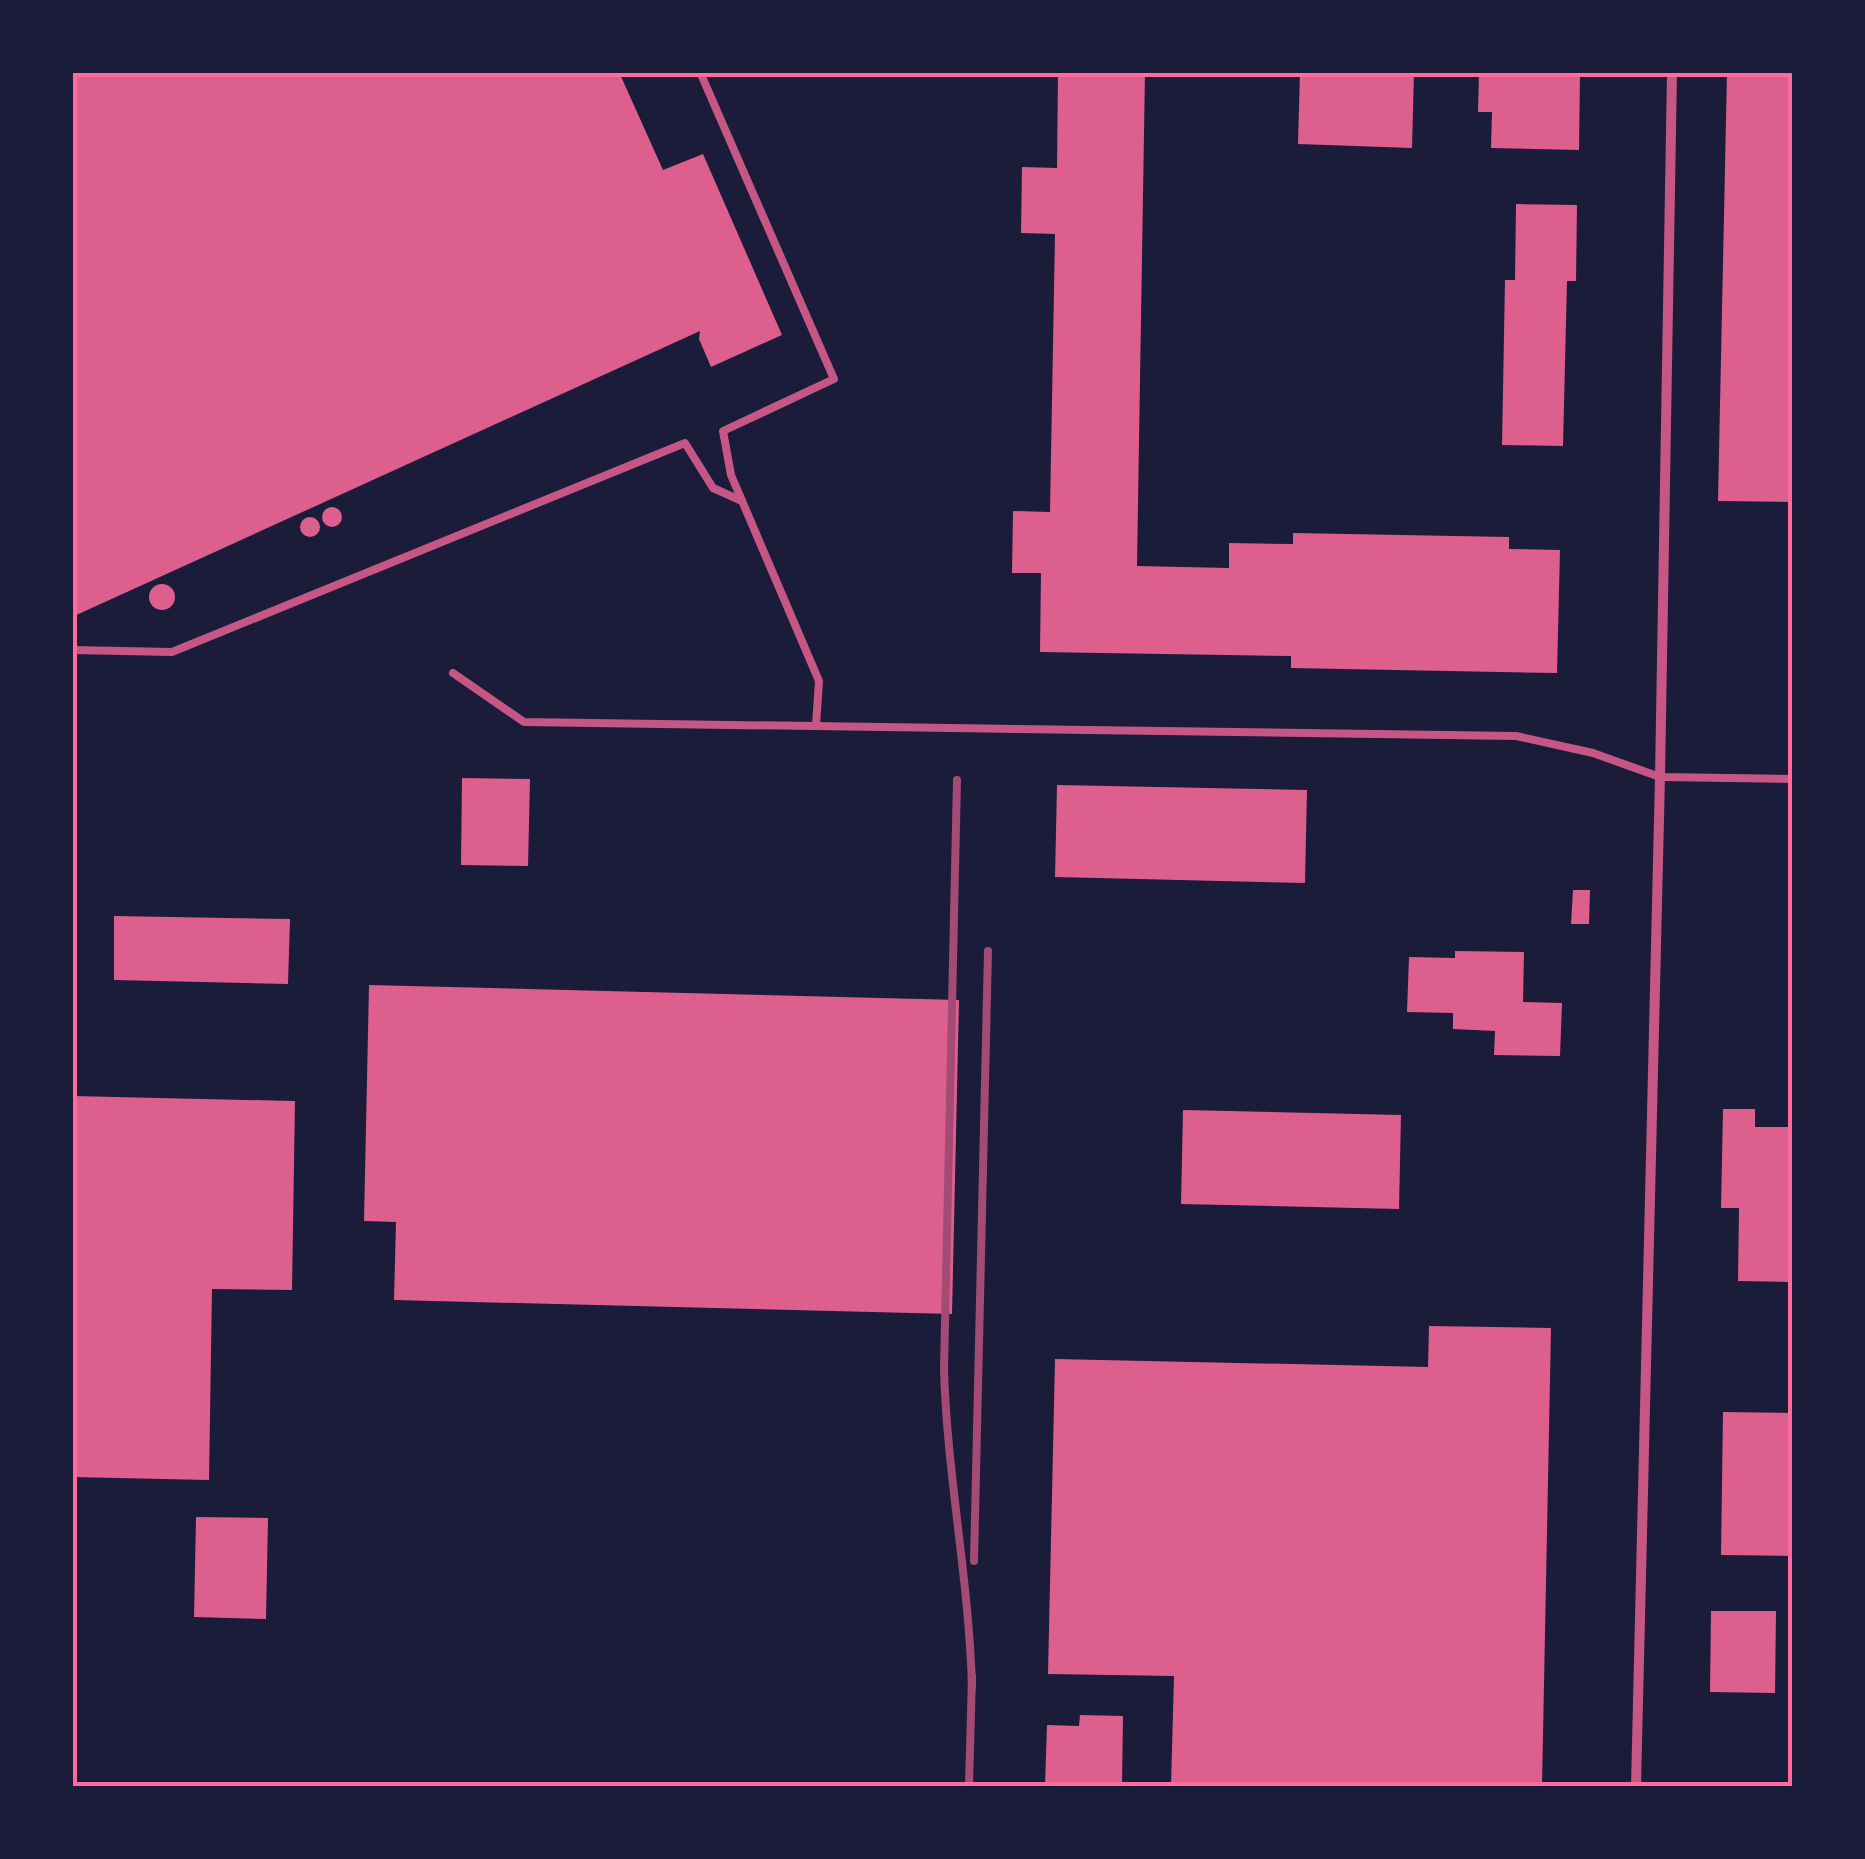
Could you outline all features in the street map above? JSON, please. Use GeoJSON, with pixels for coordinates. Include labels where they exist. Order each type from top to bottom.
{"type":"FeatureCollection","features":[{"type":"Feature","properties":{"kind":"street"},"geometry":{"type":"LineString","coordinates":[[1636,1786],[1672,72]]}},
{"type":"Feature","properties":{"kind":"lane"},"geometry":{"type":"LineString","coordinates":[[700,72],[834,380],[724,431],[731,475],[819,681],[816,725]]}},
{"type":"Feature","properties":{"kind":"lane"},"geometry":{"type":"LineString","coordinates":[[72,650],[172,652],[684,443],[714,488],[742,500]]}},
{"type":"Feature","properties":{"kind":"lane"},"geometry":{"type":"LineString","coordinates":[[453,673],[524,722],[1516,736],[1593,753],[1660,777],[1792,778]]}},
{"type":"Feature","properties":{"kind":"building"},"geometry":{"type":"Polygon","coordinates":[[[72,72],[619,72],[663,170],[703,154],[782,335],[711,367],[699,339],[700,331],[72,617],[72,72]]]}},
{"type":"Feature","properties":{"kind":"building"},"geometry":{"type":"Polygon","coordinates":[[[1058,72],[1145,72],[1137,566],[1229,568],[1229,543],[1293,544],[1293,533],[1509,537],[1509,549],[1560,550],[1557,673],[1291,668],[1291,656],[1040,652],[1041,573],[1012,573],[1013,511],[1050,512],[1055,234],[1021,233],[1022,167],[1057,168],[1058,72]]]}},
{"type":"Feature","properties":{"kind":"building"},"geometry":{"type":"Polygon","coordinates":[[[1300,72],[1414,72],[1412,148],[1298,144],[1300,72]]]}},
{"type":"Feature","properties":{"kind":"building"},"geometry":{"type":"Polygon","coordinates":[[[1479,72],[1580,72],[1579,150],[1491,148],[1492,112],[1478,112],[1479,72]]]}},
{"type":"Feature","properties":{"kind":"building"},"geometry":{"type":"Polygon","coordinates":[[[1727,72],[1792,72],[1792,502],[1718,501],[1727,72]]]}},
{"type":"Feature","properties":{"kind":"building"},"geometry":{"type":"Polygon","coordinates":[[[1516,204],[1577,205],[1576,281],[1567,281],[1563,446],[1502,445],[1505,280],[1515,280],[1516,204]]]}},
{"type":"Feature","properties":{"kind":"building"},"geometry":{"type":"Polygon","coordinates":[[[332,507],[342,517],[332,527],[322,517],[332,507]]]}},
{"type":"Feature","properties":{"kind":"building"},"geometry":{"type":"Polygon","coordinates":[[[310,517],[320,527],[310,537],[300,527],[310,517]]]}},
{"type":"Feature","properties":{"kind":"building"},"geometry":{"type":"Polygon","coordinates":[[[162,584],[171,588],[175,597],[171,606],[162,610],[153,606],[149,597],[153,588],[162,584]]]}},
{"type":"Feature","properties":{"kind":"building"},"geometry":{"type":"Polygon","coordinates":[[[462,778],[530,779],[528,866],[461,865],[462,778]]]}},
{"type":"Feature","properties":{"kind":"building"},"geometry":{"type":"Polygon","coordinates":[[[1057,785],[1307,790],[1305,883],[1055,877],[1057,785]]]}},
{"type":"Feature","properties":{"kind":"building"},"geometry":{"type":"Polygon","coordinates":[[[1573,890],[1590,890],[1589,924],[1571,924],[1573,890]]]}},
{"type":"Feature","properties":{"kind":"building"},"geometry":{"type":"Polygon","coordinates":[[[114,916],[290,919],[288,984],[114,980],[114,916]]]}},
{"type":"Feature","properties":{"kind":"building"},"geometry":{"type":"Polygon","coordinates":[[[1455,951],[1524,952],[1523,1002],[1562,1003],[1560,1056],[1494,1055],[1495,1031],[1453,1029],[1453,1013],[1407,1012],[1409,957],[1455,958],[1455,951]]]}},
{"type":"Feature","properties":{"kind":"building"},"geometry":{"type":"Polygon","coordinates":[[[369,985],[959,1000],[952,1314],[394,1300],[396,1222],[364,1221],[369,985]]]}},
{"type":"Feature","properties":{"kind":"building"},"geometry":{"type":"Polygon","coordinates":[[[72,1096],[295,1101],[292,1290],[212,1289],[209,1480],[72,1477],[72,1096]]]}},
{"type":"Feature","properties":{"kind":"building"},"geometry":{"type":"Polygon","coordinates":[[[1723,1109],[1755,1109],[1755,1127],[1792,1127],[1792,1282],[1738,1281],[1739,1208],[1721,1208],[1723,1109]]]}},
{"type":"Feature","properties":{"kind":"building"},"geometry":{"type":"Polygon","coordinates":[[[1183,1110],[1401,1115],[1399,1209],[1181,1204],[1183,1110]]]}},
{"type":"Feature","properties":{"kind":"building"},"geometry":{"type":"Polygon","coordinates":[[[1429,1326],[1551,1328],[1542,1786],[1171,1786],[1174,1676],[1048,1674],[1055,1359],[1428,1367],[1429,1326]]]}},
{"type":"Feature","properties":{"kind":"building"},"geometry":{"type":"Polygon","coordinates":[[[1723,1412],[1792,1413],[1792,1556],[1721,1555],[1723,1412]]]}},
{"type":"Feature","properties":{"kind":"building"},"geometry":{"type":"Polygon","coordinates":[[[196,1517],[268,1518],[266,1619],[194,1617],[196,1517]]]}},
{"type":"Feature","properties":{"kind":"building"},"geometry":{"type":"Polygon","coordinates":[[[1711,1611],[1776,1611],[1775,1693],[1710,1692],[1711,1611]]]}},
{"type":"Feature","properties":{"kind":"building"},"geometry":{"type":"Polygon","coordinates":[[[1080,1715],[1123,1716],[1122,1786],[1045,1786],[1047,1725],[1079,1726],[1080,1715]]]}},
{"type":"Feature","properties":{"kind":"railway"},"geometry":{"type":"LineString","coordinates":[[957,780],[944,1369],[972,1687]]}},
{"type":"Feature","properties":{"kind":"railway"},"geometry":{"type":"LineString","coordinates":[[974,1561],[988,951]]}},
{"type":"Feature","properties":{"kind":"railway"},"geometry":{"type":"LineString","coordinates":[[969,1786],[972,1676]]}}]}
